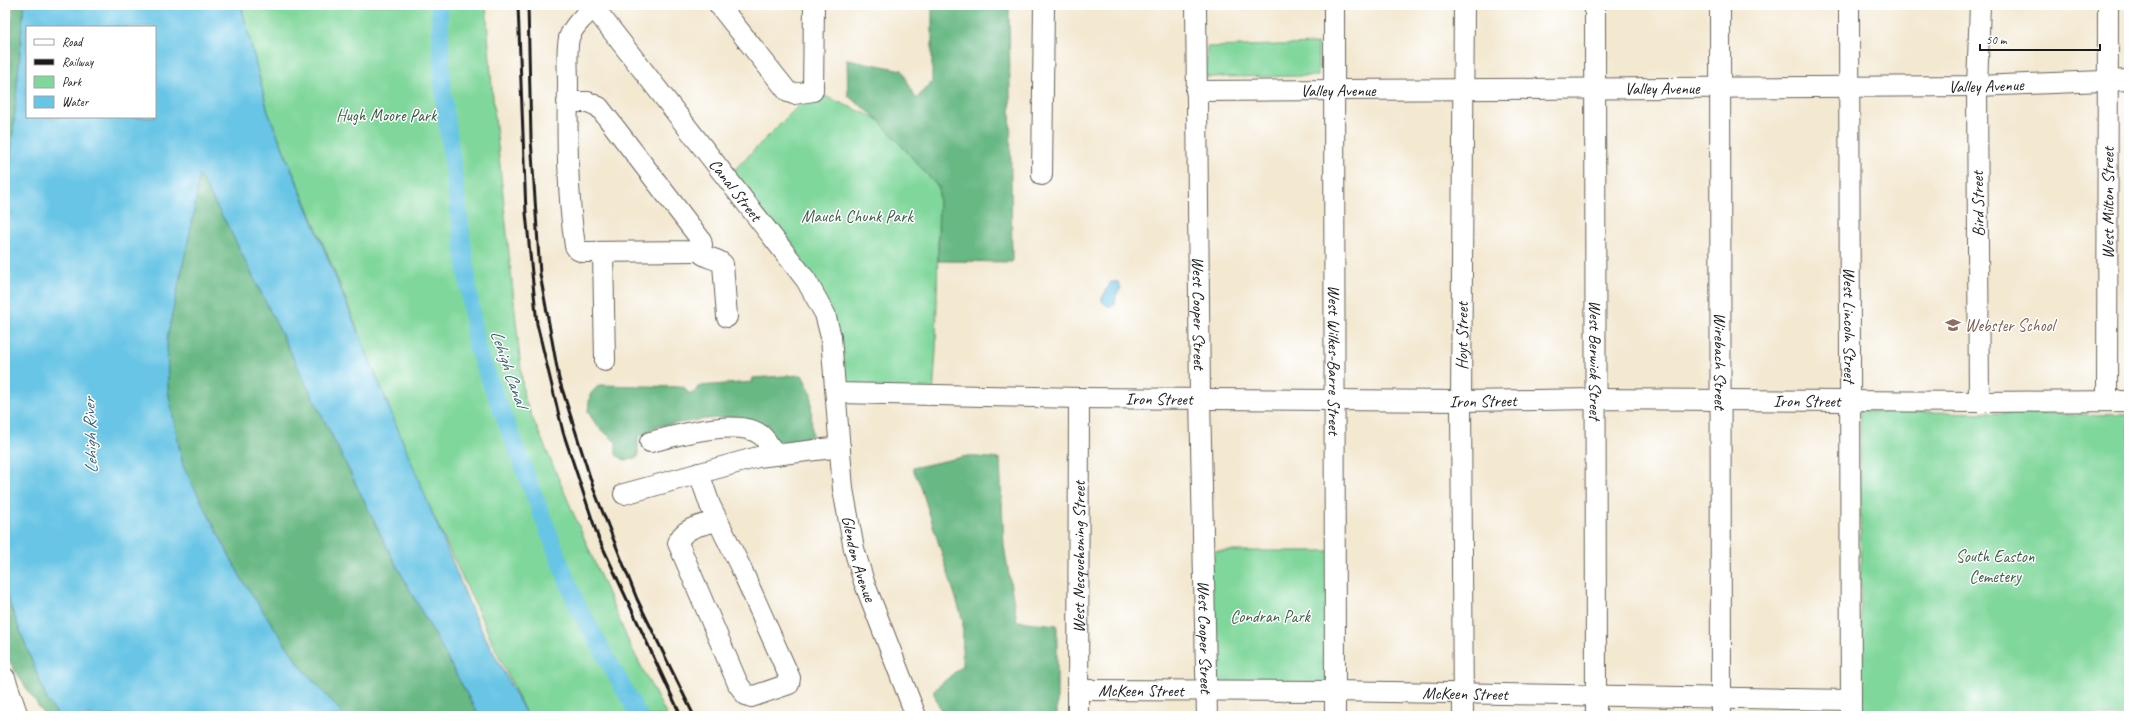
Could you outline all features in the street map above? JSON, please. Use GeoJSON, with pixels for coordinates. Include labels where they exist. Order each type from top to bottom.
{"type":"FeatureCollection","features":[{"type":"Feature","properties":{"kind":"street"},"geometry":{"type":"LineString","coordinates":[[720,5],[788,92],[794,94],[813,91],[814,5]]}},
{"type":"Feature","properties":{"kind":"street"},"geometry":{"type":"LineString","coordinates":[[1042,175],[1044,5]]}},
{"type":"Feature","properties":{"kind":"street","name":"West Cooper Street"},"geometry":{"type":"LineString","coordinates":[[1196,5],[1200,398],[1207,716]]}},
{"type":"Feature","properties":{"kind":"street","name":"West Wilkes-Barre Street"},"geometry":{"type":"LineString","coordinates":[[1334,5],[1334,716]]}},
{"type":"Feature","properties":{"kind":"street","name":"Hoyt Street"},"geometry":{"type":"LineString","coordinates":[[1463,716],[1461,401],[1464,5]]}},
{"type":"Feature","properties":{"kind":"street","name":"West Berwick Street"},"geometry":{"type":"LineString","coordinates":[[1595,5],[1596,716]]}},
{"type":"Feature","properties":{"kind":"street","name":"Wirebach Street"},"geometry":{"type":"LineString","coordinates":[[1720,5],[1721,707]]}},
{"type":"Feature","properties":{"kind":"street","name":"West Lincoln Street"},"geometry":{"type":"LineString","coordinates":[[1849,5],[1851,708]]}},
{"type":"Feature","properties":{"kind":"street","name":"Bird Street"},"geometry":{"type":"LineString","coordinates":[[1979,402],[1977,86],[1980,5]]}},
{"type":"Feature","properties":{"kind":"street","name":"West Milton Street"},"geometry":{"type":"LineString","coordinates":[[2107,401],[2108,5]]}},
{"type":"Feature","properties":{"kind":"street"},"geometry":{"type":"LineString","coordinates":[[593,6],[573,28],[569,38],[567,102],[569,164],[575,246],[578,250],[583,252],[698,250]]}},
{"type":"Feature","properties":{"kind":"street","name":"Canal Street"},"geometry":{"type":"LineString","coordinates":[[593,6],[806,280],[820,304],[828,324],[836,393]]}},
{"type":"Feature","properties":{"kind":"street","name":"Valley Avenue"},"geometry":{"type":"LineString","coordinates":[[1196,91],[1596,87],[1977,86],[2129,80]]}},
{"type":"Feature","properties":{"kind":"street"},"geometry":{"type":"LineString","coordinates":[[567,102],[588,102],[599,107],[700,240],[702,244],[698,250]]}},
{"type":"Feature","properties":{"kind":"street"},"geometry":{"type":"LineString","coordinates":[[698,250],[703,256],[719,261],[723,264],[727,317]]}},
{"type":"Feature","properties":{"kind":"street"},"geometry":{"type":"LineString","coordinates":[[603,252],[605,361]]}},
{"type":"Feature","properties":{"kind":"street","name":"Iron Street"},"geometry":{"type":"LineString","coordinates":[[836,393],[1080,398],[1461,401],[1596,399],[1850,402],[2129,401]]}},
{"type":"Feature","properties":{"kind":"street","name":"Glendon Avenue"},"geometry":{"type":"LineString","coordinates":[[836,393],[846,512],[855,555],[916,716]]}},
{"type":"Feature","properties":{"kind":"street","name":"West Nesquehoning Street"},"geometry":{"type":"LineString","coordinates":[[1078,716],[1080,398]]}},
{"type":"Feature","properties":{"kind":"street"},"geometry":{"type":"LineString","coordinates":[[650,442],[696,431],[738,428],[761,435],[776,455]]}},
{"type":"Feature","properties":{"kind":"street"},"geometry":{"type":"LineString","coordinates":[[624,494],[758,457],[840,447]]}},
{"type":"Feature","properties":{"kind":"street"},"geometry":{"type":"LineString","coordinates":[[699,473],[710,506],[741,568],[790,678],[790,684],[751,697],[746,695],[738,684],[678,543],[681,536],[686,531],[717,521]]}},
{"type":"Feature","properties":{"kind":"street"},"geometry":{"type":"LineString","coordinates":[[5,678],[18,716]]}},
{"type":"Feature","properties":{"kind":"street","name":"McKeen Street"},"geometry":{"type":"LineString","coordinates":[[1078,690],[1334,691],[1596,696],[1721,707],[1851,708]]}},
{"type":"Feature","properties":{"kind":"green space"},"geometry":{"type":"Polygon","coordinates":[[[13,5],[24,5],[5,228],[5,146],[13,5]]]}},
{"type":"Feature","properties":{"kind":"green space","name":"Hugh Moore Park"},"geometry":{"type":"Polygon","coordinates":[[[241,5],[486,5],[492,88],[524,398],[630,645],[667,716],[527,716],[427,502],[326,251],[268,112],[241,5]]]}},
{"type":"Feature","properties":{"kind":"green space"},"geometry":{"type":"Polygon","coordinates":[[[932,5],[1009,5],[1012,262],[938,261],[939,188],[878,119],[848,96],[847,59],[902,70],[916,99],[932,82],[932,5]]]}},
{"type":"Feature","properties":{"kind":"green space"},"geometry":{"type":"Polygon","coordinates":[[[1318,44],[1318,76],[1206,77],[1207,47],[1318,44]]]}},
{"type":"Feature","properties":{"kind":"green space","name":"Mauch Chunk Park"},"geometry":{"type":"Polygon","coordinates":[[[813,91],[878,119],[939,188],[936,350],[933,395],[836,393],[815,294],[727,177],[813,91]]]}},
{"type":"Feature","properties":{"kind":"green space"},"geometry":{"type":"Polygon","coordinates":[[[199,174],[229,228],[392,557],[479,716],[345,716],[301,667],[242,580],[183,466],[168,391],[167,338],[194,213],[199,174]]]}},
{"type":"Feature","properties":{"kind":"green space"},"geometry":{"type":"Polygon","coordinates":[[[802,375],[811,393],[812,434],[803,443],[783,443],[773,441],[754,424],[738,416],[707,419],[658,426],[638,437],[638,457],[626,461],[616,455],[616,442],[597,426],[588,412],[590,394],[599,385],[684,387],[688,393],[694,393],[699,386],[753,382],[752,378],[802,375]]]}},
{"type":"Feature","properties":{"kind":"green space","name":"South Easton Cemetery"},"geometry":{"type":"Polygon","coordinates":[[[1860,411],[2129,415],[2129,716],[1861,716],[1860,411]]]}},
{"type":"Feature","properties":{"kind":"green space"},"geometry":{"type":"Polygon","coordinates":[[[967,456],[1000,459],[1004,546],[1017,621],[1057,625],[1057,716],[943,716],[933,691],[962,666],[963,621],[920,484],[912,468],[967,456]]]}},
{"type":"Feature","properties":{"kind":"green space","name":"Condran Park"},"geometry":{"type":"Polygon","coordinates":[[[1204,551],[1334,551],[1334,691],[1207,691],[1204,551]]]}},
{"type":"Feature","properties":{"kind":"green space"},"geometry":{"type":"Polygon","coordinates":[[[5,592],[48,702],[59,716],[45,716],[15,671],[5,652],[5,592]]]}},
{"type":"Feature","properties":{"kind":"water","name":"Lehigh River"},"geometry":{"type":"Polygon","coordinates":[[[24,5],[241,5],[268,112],[474,615],[527,716],[479,716],[392,557],[229,228],[199,175],[194,213],[167,338],[168,391],[183,466],[242,580],[301,667],[345,716],[59,716],[48,702],[5,592],[5,228],[24,5]]]}},
{"type":"Feature","properties":{"kind":"water"},"geometry":{"type":"Polygon","coordinates":[[[1111,282],[1118,282],[1121,288],[1116,295],[1115,305],[1109,307],[1102,301],[1102,298],[1111,282]]]}},
{"type":"Feature","properties":{"kind":"waterway","name":"Lehigh Canal"},"geometry":{"type":"LineString","coordinates":[[439,5],[443,91],[476,345],[576,603],[639,716]]}},
{"type":"Feature","properties":{"kind":"railway"},"geometry":{"type":"LineString","coordinates":[[518,5],[526,213],[537,324],[563,432],[598,537],[681,716]]}},
{"type":"Feature","properties":{"kind":"railway"},"geometry":{"type":"LineString","coordinates":[[528,5],[531,139],[540,274],[559,379],[594,490],[637,599],[694,716]]}},
{"type":"Feature","properties":{"kind":"place","name":"Webster School"},"geometry":{"type":"Point","coordinates":[1953,325]}}]}
